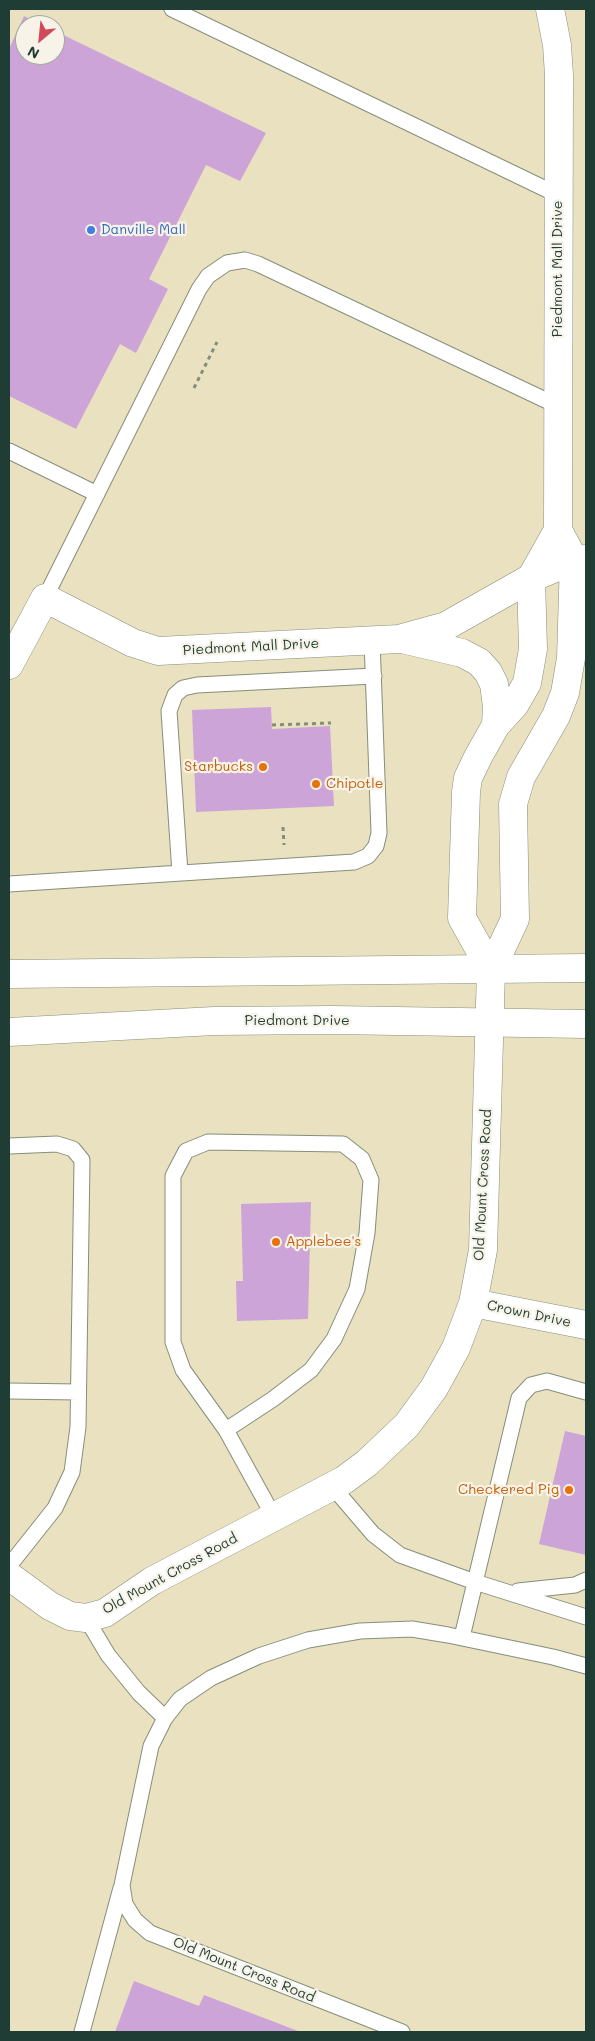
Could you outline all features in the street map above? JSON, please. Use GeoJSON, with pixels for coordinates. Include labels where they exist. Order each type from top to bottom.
{"type":"FeatureCollection","features":[{"type":"Feature","properties":{"kind":"street","name":"Piedmont Mall Drive"},"geometry":{"type":"LineString","coordinates":[[531,578],[558,530],[559,75],[557,45],[550,9]]}},
{"type":"Feature","properties":{"kind":"street","name":"Piedmont Mall Drive"},"geometry":{"type":"LineString","coordinates":[[45,598],[133,643],[158,651],[399,639],[446,626],[531,578],[580,560],[558,530]]}},
{"type":"Feature","properties":{"kind":"street","name":"Old Mount Cross Road"},"geometry":{"type":"LineString","coordinates":[[86,1618],[105,1613],[152,1581],[332,1486],[367,1463],[407,1425],[434,1388],[456,1348],[473,1303],[483,1250],[491,970],[515,919],[512,825],[515,793],[525,769],[556,716],[566,686],[580,560]]}},
{"type":"Feature","properties":{"kind":"street"},"geometry":{"type":"LineString","coordinates":[[491,970],[462,918],[463,826],[468,778],[496,725],[522,693],[531,667],[533,649],[531,578]]}},
{"type":"Feature","properties":{"kind":"street"},"geometry":{"type":"LineString","coordinates":[[9,665],[45,598]]}},
{"type":"Feature","properties":{"kind":"street"},"geometry":{"type":"LineString","coordinates":[[399,639],[462,653],[480,662],[494,684],[497,706],[496,725]]}},
{"type":"Feature","properties":{"kind":"street"},"geometry":{"type":"LineString","coordinates":[[9,974],[586,968]]}},
{"type":"Feature","properties":{"kind":"street","name":"Piedmont Drive"},"geometry":{"type":"LineString","coordinates":[[9,1032],[214,1022],[333,1020],[586,1024]]}},
{"type":"Feature","properties":{"kind":"street","name":"Crown Drive"},"geometry":{"type":"LineString","coordinates":[[473,1303],[586,1325]]}},
{"type":"Feature","properties":{"kind":"street"},"geometry":{"type":"LineString","coordinates":[[9,1576],[50,1606],[70,1616],[86,1618]]}},
{"type":"Feature","properties":{"kind":"lane"},"geometry":{"type":"LineString","coordinates":[[172,9],[558,195]]}},
{"type":"Feature","properties":{"kind":"lane"},"geometry":{"type":"LineString","coordinates":[[45,598],[199,289],[215,269],[245,260],[258,264],[558,406]]}},
{"type":"Feature","properties":{"kind":"lane"},"geometry":{"type":"LineString","coordinates":[[9,451],[97,494]]}},
{"type":"Feature","properties":{"kind":"lane"},"geometry":{"type":"LineString","coordinates":[[9,884],[354,862],[372,852],[379,833],[372,640]]}},
{"type":"Feature","properties":{"kind":"lane"},"geometry":{"type":"LineString","coordinates":[[180,873],[169,711],[174,695],[183,688],[197,685],[374,676]]}},
{"type":"Feature","properties":{"kind":"lane"},"geometry":{"type":"LineString","coordinates":[[226,1430],[273,1399],[310,1370],[334,1339],[357,1288],[367,1233],[370,1180],[362,1159],[344,1144],[208,1142],[186,1151],[173,1176],[173,1342],[184,1370],[226,1430],[274,1517]]}},
{"type":"Feature","properties":{"kind":"lane"},"geometry":{"type":"LineString","coordinates":[[9,1146],[57,1144],[73,1149],[82,1160],[78,1427],[72,1472],[55,1508],[9,1566]]}},
{"type":"Feature","properties":{"kind":"lane"},"geometry":{"type":"LineString","coordinates":[[462,1637],[519,1398],[531,1385],[547,1382],[586,1392]]}},
{"type":"Feature","properties":{"kind":"lane"},"geometry":{"type":"LineString","coordinates":[[9,1391],[78,1392]]}},
{"type":"Feature","properties":{"kind":"lane"},"geometry":{"type":"LineString","coordinates":[[332,1486],[373,1534],[400,1554],[475,1582],[584,1613]]}},
{"type":"Feature","properties":{"kind":"lane"},"geometry":{"type":"LineString","coordinates":[[509,1592],[553,1589],[575,1585],[586,1580]]}},
{"type":"Feature","properties":{"kind":"lane","name":"Old Mount Cross Road"},"geometry":{"type":"LineString","coordinates":[[86,1618],[108,1655],[139,1693],[165,1718],[151,1746],[122,1885],[125,1904],[135,1920],[150,1933],[402,2032]]}},
{"type":"Feature","properties":{"kind":"lane"},"geometry":{"type":"LineString","coordinates":[[165,1718],[180,1699],[211,1678],[259,1656],[308,1640],[360,1631],[412,1629],[462,1637],[553,1656],[586,1666]]}},
{"type":"Feature","properties":{"kind":"lane"},"geometry":{"type":"LineString","coordinates":[[82,2032],[122,1885]]}},
{"type":"Feature","properties":{"kind":"path"},"geometry":{"type":"LineString","coordinates":[[194,388],[217,342]]}},
{"type":"Feature","properties":{"kind":"path"},"geometry":{"type":"LineString","coordinates":[[272,725],[331,723]]}},
{"type":"Feature","properties":{"kind":"building","name":"Danville Mall"},"geometry":{"type":"Polygon","coordinates":[[[15,36],[15,65],[65,65],[65,36],[266,133],[240,181],[206,165],[149,279],[168,289],[136,353],[120,344],[76,429],[9,396],[9,49],[15,36]]]}},
{"type":"Feature","properties":{"kind":"building","name":"Starbucks"},"geometry":{"type":"Polygon","coordinates":[[[271,707],[272,729],[330,726],[334,806],[196,812],[192,710],[271,707]]]}},
{"type":"Feature","properties":{"kind":"building","name":"Applebee's"},"geometry":{"type":"Polygon","coordinates":[[[311,1202],[308,1319],[237,1321],[236,1281],[243,1281],[241,1204],[311,1202]]]}},
{"type":"Feature","properties":{"kind":"building","name":"Checkered Pig"},"geometry":{"type":"Polygon","coordinates":[[[565,1431],[586,1436],[586,1555],[539,1544],[565,1431]]]}},
{"type":"Feature","properties":{"kind":"building"},"geometry":{"type":"Polygon","coordinates":[[[134,1981],[199,2006],[204,1995],[298,2031],[115,2032],[134,1981]]]}},
{"type":"Feature","properties":{"kind":"place","name":"Danville Mall"},"geometry":{"type":"Point","coordinates":[91,230]}},
{"type":"Feature","properties":{"kind":"place","name":"Starbucks"},"geometry":{"type":"Point","coordinates":[263,767]}},
{"type":"Feature","properties":{"kind":"place","name":"Chipotle"},"geometry":{"type":"Point","coordinates":[316,784]}},
{"type":"Feature","properties":{"kind":"place","name":"Applebee's"},"geometry":{"type":"Point","coordinates":[276,1242]}},
{"type":"Feature","properties":{"kind":"place","name":"Checkered Pig"},"geometry":{"type":"Point","coordinates":[569,1490]}}]}
